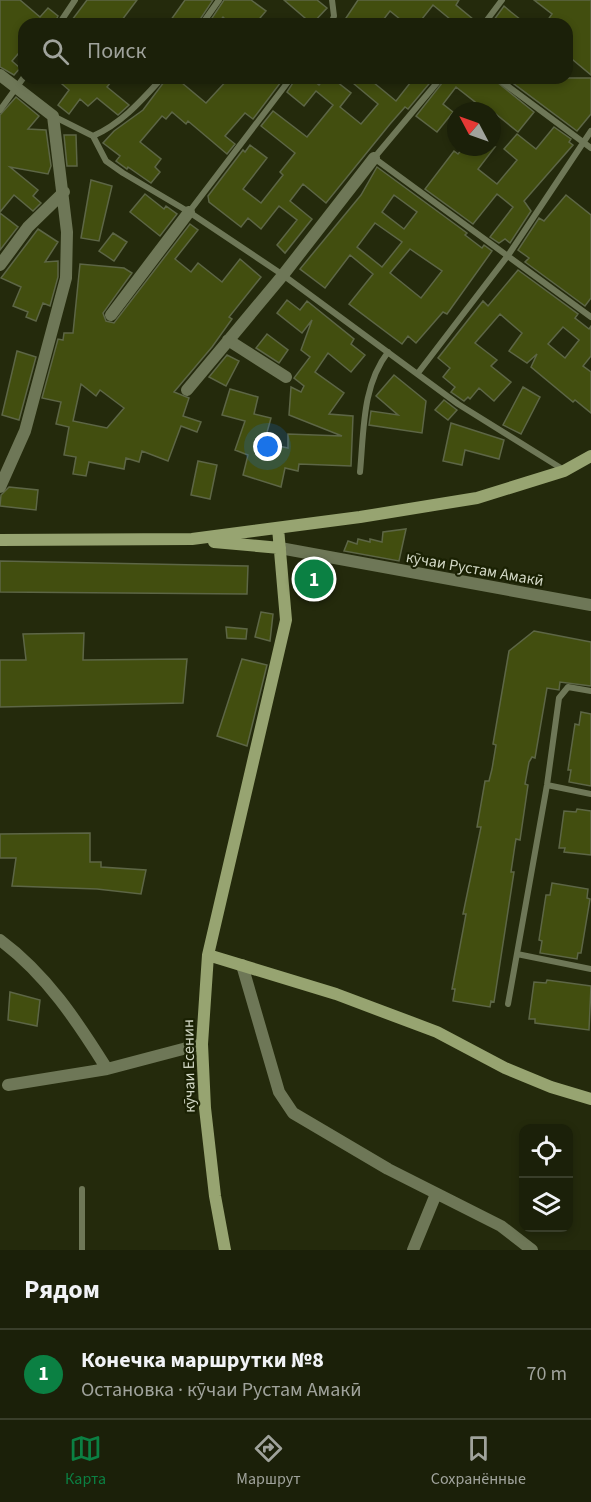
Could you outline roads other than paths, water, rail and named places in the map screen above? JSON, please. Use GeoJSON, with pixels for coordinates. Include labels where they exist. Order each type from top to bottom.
{"type":"FeatureCollection","features":[{"type":"Feature","properties":{"kind":"street"},"geometry":{"type":"LineString","coordinates":[[0,75],[54,116],[64,192],[67,267],[61,303],[25,432],[0,487]]}},
{"type":"Feature","properties":{"kind":"street"},"geometry":{"type":"LineString","coordinates":[[187,390],[283,275],[374,158]]}},
{"type":"Feature","properties":{"kind":"street"},"geometry":{"type":"LineString","coordinates":[[0,265],[28,227],[64,192]]}},
{"type":"Feature","properties":{"kind":"street"},"geometry":{"type":"LineString","coordinates":[[111,315],[189,212]]}},
{"type":"Feature","properties":{"kind":"street"},"geometry":{"type":"LineString","coordinates":[[228,340],[286,377]]}},
{"type":"Feature","properties":{"kind":"street"},"geometry":{"type":"LineString","coordinates":[[192,539],[477,498],[564,471],[589,459]]}},
{"type":"Feature","properties":{"kind":"street","name":"кӯчаи Есенин"},"geometry":{"type":"LineString","coordinates":[[225,1250],[215,1196],[206,1119],[202,1044],[208,955],[286,621],[278,528]]}},
{"type":"Feature","properties":{"kind":"street"},"geometry":{"type":"LineString","coordinates":[[0,540],[192,539],[280,548]]}},
{"type":"Feature","properties":{"kind":"street","name":"кӯчаи Рустам Амакӣ"},"geometry":{"type":"LineString","coordinates":[[280,548],[591,605]]}},
{"type":"Feature","properties":{"kind":"street"},"geometry":{"type":"LineString","coordinates":[[0,940],[19,954],[70,1010],[107,1069]]}},
{"type":"Feature","properties":{"kind":"street"},"geometry":{"type":"LineString","coordinates":[[208,955],[336,994],[437,1032],[505,1068],[551,1087],[591,1099]]}},
{"type":"Feature","properties":{"kind":"street"},"geometry":{"type":"LineString","coordinates":[[242,965],[250,985],[279,1092],[293,1113],[436,1194],[501,1226],[532,1250]]}},
{"type":"Feature","properties":{"kind":"street"},"geometry":{"type":"LineString","coordinates":[[8,1085],[107,1069],[202,1044]]}},
{"type":"Feature","properties":{"kind":"street"},"geometry":{"type":"LineString","coordinates":[[413,1250],[436,1194]]}},
{"type":"Feature","properties":{"kind":"lane"},"geometry":{"type":"LineString","coordinates":[[63,18],[75,0]]}},
{"type":"Feature","properties":{"kind":"lane"},"geometry":{"type":"LineString","coordinates":[[206,18],[219,0]]}},
{"type":"Feature","properties":{"kind":"lane"},"geometry":{"type":"LineString","coordinates":[[332,0],[333,18]]}},
{"type":"Feature","properties":{"kind":"lane"},"geometry":{"type":"LineString","coordinates":[[488,18],[502,0]]}},
{"type":"Feature","properties":{"kind":"lane"},"geometry":{"type":"LineString","coordinates":[[0,110],[19,84]]}},
{"type":"Feature","properties":{"kind":"lane"},"geometry":{"type":"LineString","coordinates":[[93,136],[110,128],[130,113],[157,84]]}},
{"type":"Feature","properties":{"kind":"lane"},"geometry":{"type":"LineString","coordinates":[[189,212],[286,84]]}},
{"type":"Feature","properties":{"kind":"lane"},"geometry":{"type":"LineString","coordinates":[[436,84],[374,158],[591,317]]}},
{"type":"Feature","properties":{"kind":"lane"},"geometry":{"type":"LineString","coordinates":[[504,84],[591,148]]}},
{"type":"Feature","properties":{"kind":"lane"},"geometry":{"type":"LineString","coordinates":[[54,116],[93,136],[106,160],[283,275],[458,404],[564,471]]}},
{"type":"Feature","properties":{"kind":"lane"},"geometry":{"type":"LineString","coordinates":[[418,373],[509,255],[591,131]]}},
{"type":"Feature","properties":{"kind":"lane"},"geometry":{"type":"LineString","coordinates":[[360,472],[368,392],[375,372],[388,352]]}},
{"type":"Feature","properties":{"kind":"lane"},"geometry":{"type":"LineString","coordinates":[[508,1004],[547,785],[559,698],[568,687],[591,691]]}},
{"type":"Feature","properties":{"kind":"lane"},"geometry":{"type":"LineString","coordinates":[[547,785],[591,794]]}},
{"type":"Feature","properties":{"kind":"lane"},"geometry":{"type":"LineString","coordinates":[[517,954],[591,969]]}},
{"type":"Feature","properties":{"kind":"lane"},"geometry":{"type":"LineString","coordinates":[[82,1189],[82,1250]]}},
{"type":"Feature","properties":{"kind":"place","name":"Конечка маршрутки №8"},"geometry":{"type":"Point","coordinates":[314,579]}}]}
